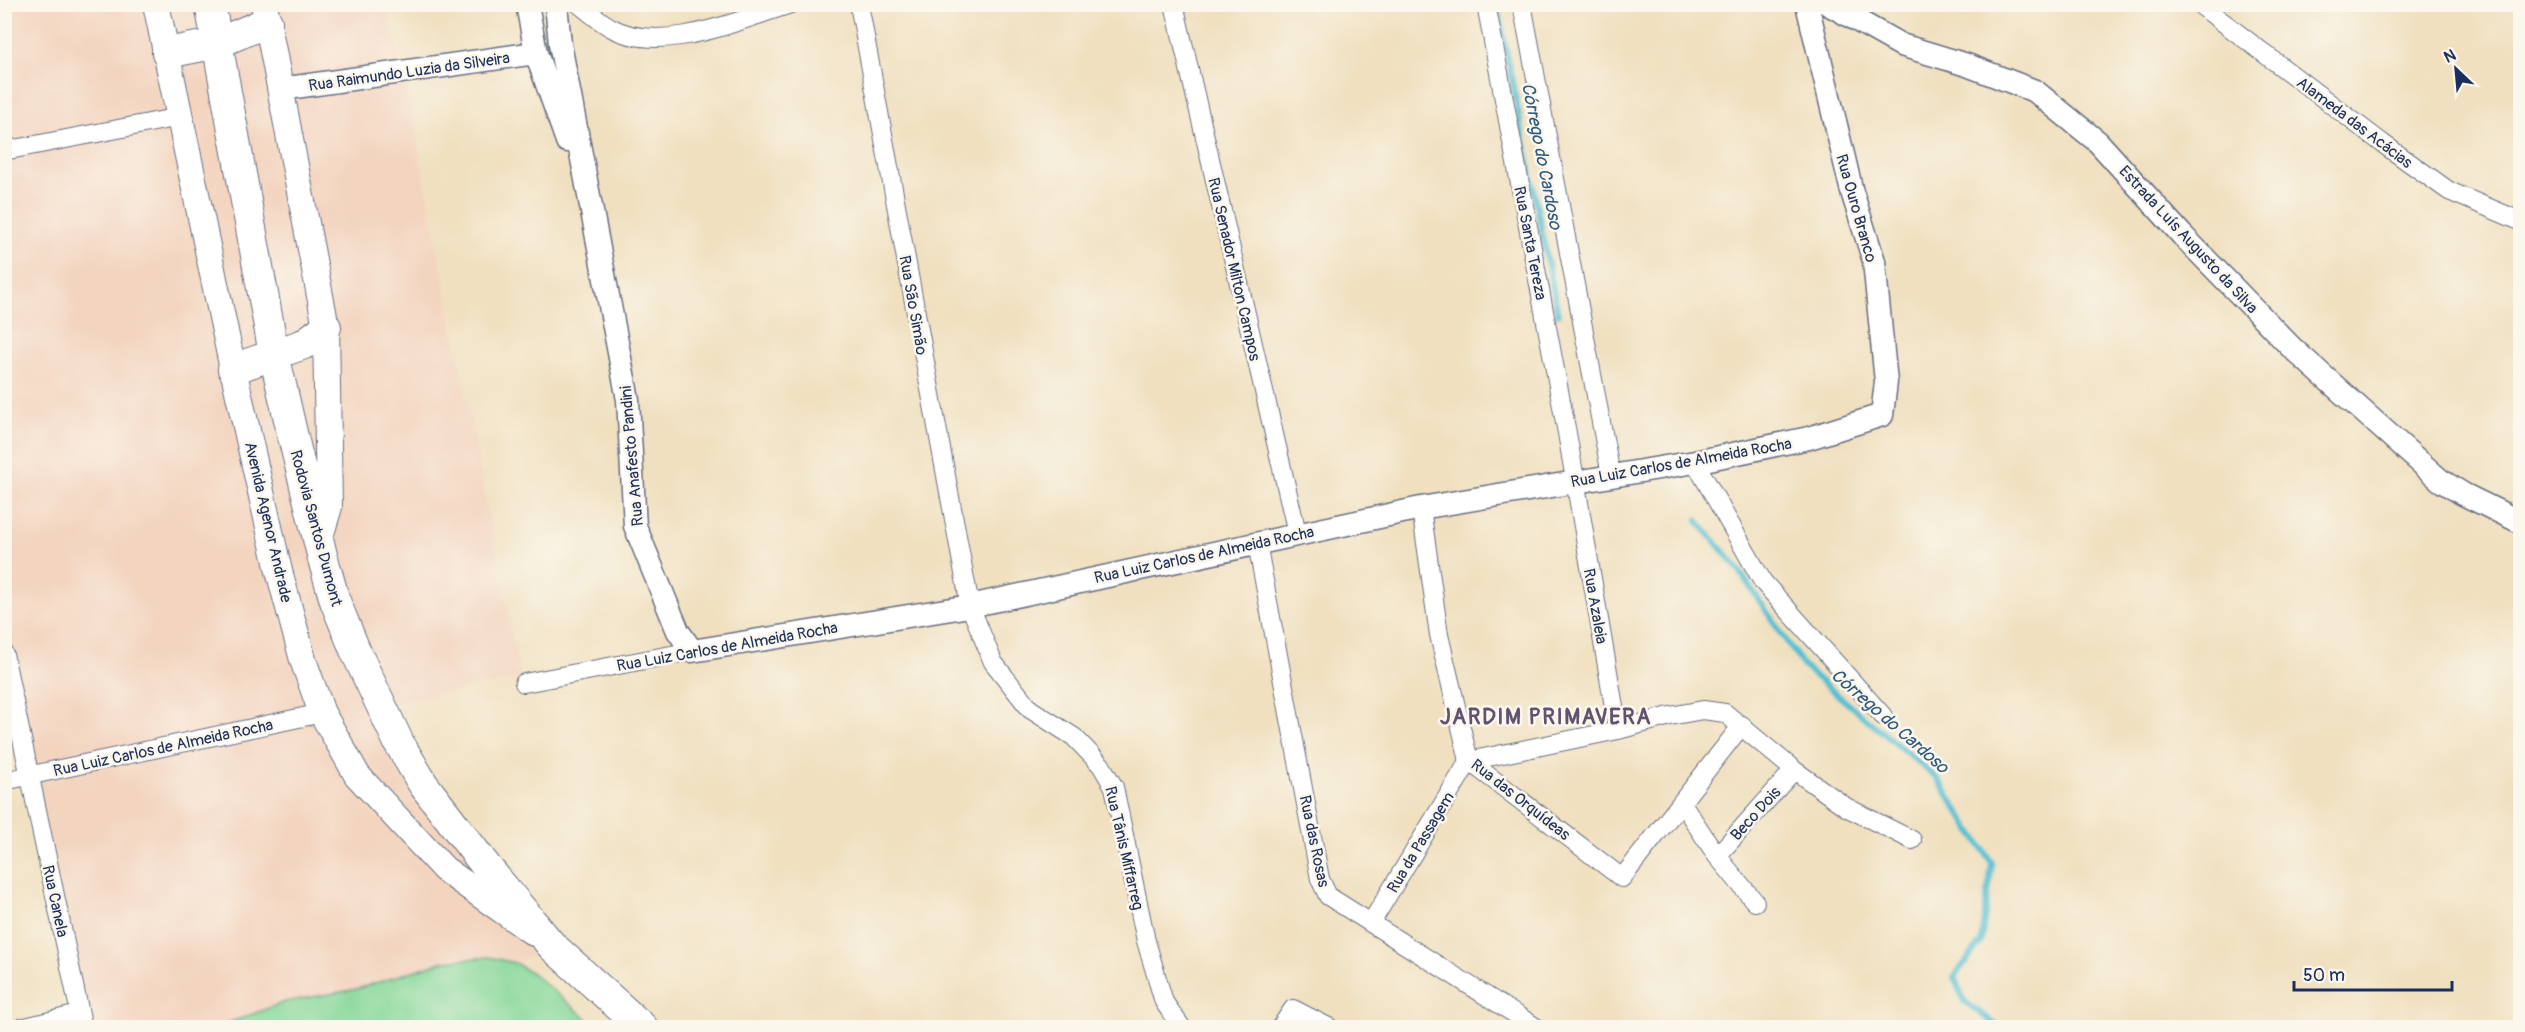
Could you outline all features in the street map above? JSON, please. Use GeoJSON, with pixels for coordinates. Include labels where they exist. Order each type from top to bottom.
{"type":"FeatureCollection","features":[{"type":"Feature","properties":{"kind":"highway","name":"Rodovia Santos Dumont"},"geometry":{"type":"LineString","coordinates":[[210,4],[274,354],[318,543],[335,601],[355,650],[399,743],[430,793],[485,865],[552,946],[643,1028]]}},
{"type":"Feature","properties":{"kind":"highway"},"geometry":{"type":"LineString","coordinates":[[167,53],[218,43],[265,13]]}},
{"type":"Feature","properties":{"kind":"highway"},"geometry":{"type":"LineString","coordinates":[[232,369],[304,344],[326,327]]}},
{"type":"Feature","properties":{"kind":"main road","name":"Avenida Agenor Andrade"},"geometry":{"type":"LineString","coordinates":[[156,4],[232,369],[282,582],[303,660],[322,713],[357,775],[444,869],[552,946]]}},
{"type":"Feature","properties":{"kind":"main road"},"geometry":{"type":"LineString","coordinates":[[265,13],[326,327],[329,507],[318,543]]}},
{"type":"Feature","properties":{"kind":"street","name":"Rua Anafesto Pandini"},"geometry":{"type":"LineString","coordinates":[[527,4],[536,53],[594,216]]}},
{"type":"Feature","properties":{"kind":"street","name":"Rua Anafesto Pandini"},"geometry":{"type":"LineString","coordinates":[[556,4],[560,44],[628,400],[635,526],[678,631],[692,651]]}},
{"type":"Feature","properties":{"kind":"street"},"geometry":{"type":"LineString","coordinates":[[579,4],[611,28],[649,39],[688,35],[790,4]]}},
{"type":"Feature","properties":{"kind":"street","name":"Rua São Simão"},"geometry":{"type":"LineString","coordinates":[[859,4],[970,606]]}},
{"type":"Feature","properties":{"kind":"street","name":"Rua Senador Milton Campos"},"geometry":{"type":"LineString","coordinates":[[1174,4],[1297,533]]}},
{"type":"Feature","properties":{"kind":"street","name":"Rua Santa Tereza"},"geometry":{"type":"LineString","coordinates":[[1486,4],[1575,481]]}},
{"type":"Feature","properties":{"kind":"street"},"geometry":{"type":"LineString","coordinates":[[1522,4],[1611,475]]}},
{"type":"Feature","properties":{"kind":"street","name":"Rua Ouro Branco"},"geometry":{"type":"LineString","coordinates":[[1807,4],[1852,192],[1874,261],[1886,382],[1882,415]]}},
{"type":"Feature","properties":{"kind":"street","name":"Estrada Luís Augusto da Silva"},"geometry":{"type":"LineString","coordinates":[[1828,4],[1901,45],[1967,65],[2035,91],[2098,142],[2182,235],[2292,348],[2440,480],[2520,522]]}},
{"type":"Feature","properties":{"kind":"street","name":"Alameda das Acácias"},"geometry":{"type":"LineString","coordinates":[[2199,4],[2449,191],[2520,221]]}},
{"type":"Feature","properties":{"kind":"street","name":"Rua Raimundo Luzia da Silveira"},"geometry":{"type":"LineString","coordinates":[[281,89],[536,53]]}},
{"type":"Feature","properties":{"kind":"street"},"geometry":{"type":"LineString","coordinates":[[4,151],[180,117]]}},
{"type":"Feature","properties":{"kind":"street","name":"Rua Luiz Carlos de Almeida Rocha"},"geometry":{"type":"LineString","coordinates":[[524,683],[692,651],[970,606],[1420,508],[1695,462],[1809,438],[1882,415]]}},
{"type":"Feature","properties":{"kind":"street"},"geometry":{"type":"LineString","coordinates":[[1695,462],[1763,582],[1883,716]]}},
{"type":"Feature","properties":{"kind":"street","name":"Rua Azaleia"},"geometry":{"type":"LineString","coordinates":[[1575,481],[1618,730]]}},
{"type":"Feature","properties":{"kind":"street","name":"Rua das Orquídeas"},"geometry":{"type":"LineString","coordinates":[[1420,508],[1439,635],[1469,761],[1622,878],[1742,725]]}},
{"type":"Feature","properties":{"kind":"street","name":"Rua das Rosas"},"geometry":{"type":"LineString","coordinates":[[1257,543],[1320,879],[1328,896],[1537,1028]]}},
{"type":"Feature","properties":{"kind":"street","name":"Rua Tânis Miffarreg"},"geometry":{"type":"LineString","coordinates":[[970,606],[993,662],[1030,709],[1074,737],[1101,765],[1114,787],[1149,951],[1164,1002],[1182,1028]]}},
{"type":"Feature","properties":{"kind":"street","name":"Rua Canela"},"geometry":{"type":"LineString","coordinates":[[4,654],[81,1021]]}},
{"type":"Feature","properties":{"kind":"street"},"geometry":{"type":"LineString","coordinates":[[1469,761],[1618,730],[1670,716],[1703,710],[1725,713],[1794,770],[1846,807],[1912,840]]}},
{"type":"Feature","properties":{"kind":"street","name":"Rua Luiz Carlos de Almeida Rocha"},"geometry":{"type":"LineString","coordinates":[[4,781],[322,713]]}},
{"type":"Feature","properties":{"kind":"street","name":"Rua da Passagem"},"geometry":{"type":"LineString","coordinates":[[1371,923],[1469,761]]}},
{"type":"Feature","properties":{"kind":"street","name":"Beco Dois"},"geometry":{"type":"LineString","coordinates":[[1717,856],[1794,770]]}},
{"type":"Feature","properties":{"kind":"street"},"geometry":{"type":"LineString","coordinates":[[1682,803],[1717,856],[1755,902]]}},
{"type":"Feature","properties":{"kind":"street"},"geometry":{"type":"LineString","coordinates":[[1280,1028],[1293,1009],[1330,1028]]}},
{"type":"Feature","properties":{"kind":"street"},"geometry":{"type":"LineString","coordinates":[[21,1028],[81,1021]]}},
{"type":"Feature","properties":{"kind":"shaded area"},"geometry":{"type":"Polygon","coordinates":[[[4,5],[386,5],[410,103],[520,678],[382,705],[550,947],[515,963],[489,957],[356,989],[285,1002],[226,1024],[202,1028],[83,1027],[5,646],[4,5]]]}},
{"type":"Feature","properties":{"kind":"green space"},"geometry":{"type":"Polygon","coordinates":[[[489,957],[515,963],[532,973],[597,1027],[222,1027],[285,1002],[357,989],[444,961],[489,957]]]}},
{"type":"Feature","properties":{"kind":"waterway","name":"Córrego do Cardoso"},"geometry":{"type":"LineString","coordinates":[[1497,4],[1558,314]]}},
{"type":"Feature","properties":{"kind":"waterway","name":"Córrego do Cardoso"},"geometry":{"type":"LineString","coordinates":[[1697,520],[1738,569],[1804,667],[1937,778],[1992,863],[1981,942],[1954,977],[1964,1001],[1999,1027],[2049,1024],[2056,1028]]}},
{"type":"Feature","properties":{"kind":"district","name":"JARDIM PRIMAVERA"},"geometry":{"type":"Point","coordinates":[1546,716]}}]}
